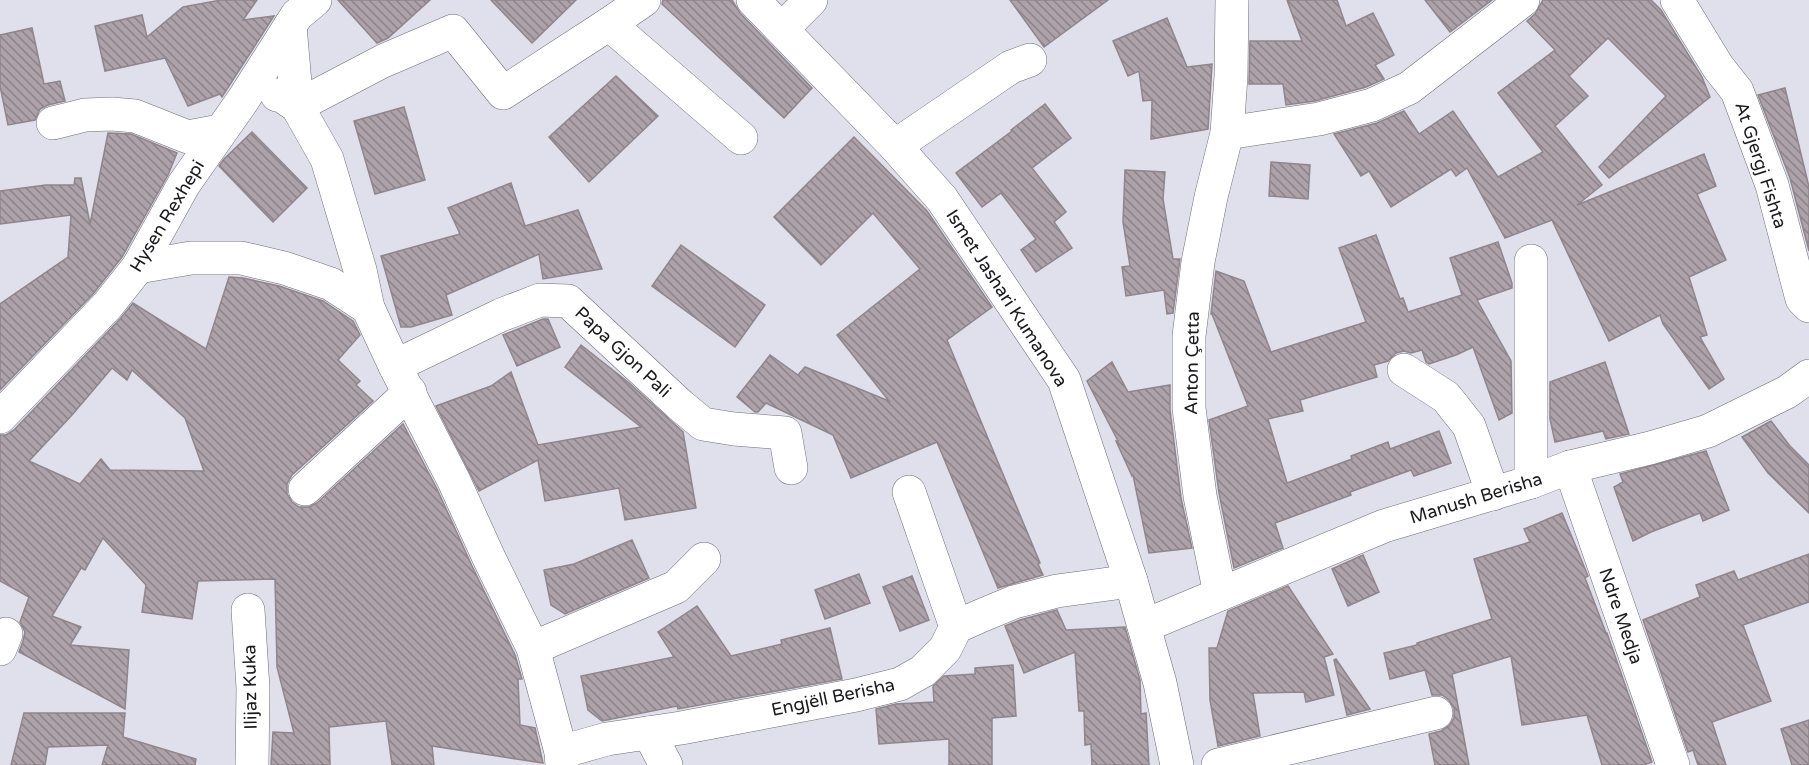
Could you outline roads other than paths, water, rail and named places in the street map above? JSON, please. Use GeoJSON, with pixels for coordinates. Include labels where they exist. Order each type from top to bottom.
{"type":"FeatureCollection","features":[{"type":"Feature","properties":{"kind":"street"},"geometry":{"type":"LineString","coordinates":[[297,106],[383,61],[453,31],[504,93],[644,0]]}},
{"type":"Feature","properties":{"kind":"street","name":"Ismet Jashari Kumanova"},"geometry":{"type":"LineString","coordinates":[[753,0],[895,146],[942,199],[1064,380],[1131,581],[1160,683],[1177,765]]}},
{"type":"Feature","properties":{"kind":"street"},"geometry":{"type":"LineString","coordinates":[[782,29],[811,0]]}},
{"type":"Feature","properties":{"kind":"street","name":"Anton Çetta"},"geometry":{"type":"LineString","coordinates":[[1220,594],[1200,496],[1189,408],[1189,336],[1198,262],[1227,133],[1232,76],[1232,0]]}},
{"type":"Feature","properties":{"kind":"street"},"geometry":{"type":"LineString","coordinates":[[1227,133],[1319,119],[1372,105],[1409,88],[1523,0]]}},
{"type":"Feature","properties":{"kind":"street","name":"At Gjergj Fishta"},"geometry":{"type":"LineString","coordinates":[[1677,0],[1718,67],[1737,91],[1772,185],[1802,299],[1809,306]]}},
{"type":"Feature","properties":{"kind":"street"},"geometry":{"type":"LineString","coordinates":[[297,106],[298,10]]}},
{"type":"Feature","properties":{"kind":"street","name":"Hysen Rexhepi"},"geometry":{"type":"LineString","coordinates":[[0,417],[107,306],[138,267],[184,184],[243,100],[298,10]]}},
{"type":"Feature","properties":{"kind":"street"},"geometry":{"type":"LineString","coordinates":[[609,24],[741,138]]}},
{"type":"Feature","properties":{"kind":"street"},"geometry":{"type":"LineString","coordinates":[[895,146],[1011,67],[1030,60]]}},
{"type":"Feature","properties":{"kind":"street"},"geometry":{"type":"LineString","coordinates":[[243,100],[265,91],[282,96],[297,106],[327,159],[360,270],[368,308],[454,481],[533,648],[562,759]]}},
{"type":"Feature","properties":{"kind":"street"},"geometry":{"type":"LineString","coordinates":[[53,123],[85,115],[112,114],[135,116],[188,137],[220,131]]}},
{"type":"Feature","properties":{"kind":"street"},"geometry":{"type":"LineString","coordinates":[[138,267],[191,258],[241,258],[284,268],[331,284],[368,308]]}},
{"type":"Feature","properties":{"kind":"street"},"geometry":{"type":"LineString","coordinates":[[1531,261],[1531,482]]}},
{"type":"Feature","properties":{"kind":"street","name":"Papa Gjon Pali"},"geometry":{"type":"LineString","coordinates":[[402,379],[501,315],[540,300],[568,301],[703,424],[785,433],[791,468]]}},
{"type":"Feature","properties":{"kind":"street"},"geometry":{"type":"LineString","coordinates":[[1404,370],[1446,397],[1469,426],[1492,494]]}},
{"type":"Feature","properties":{"kind":"street","name":"Manush Berisha"},"geometry":{"type":"LineString","coordinates":[[1144,626],[1384,526],[1531,482],[1570,467],[1650,448],[1708,431],[1787,392],[1809,376]]}},
{"type":"Feature","properties":{"kind":"street"},"geometry":{"type":"LineString","coordinates":[[305,489],[402,379]]}},
{"type":"Feature","properties":{"kind":"street","name":"Ndre Medja"},"geometry":{"type":"LineString","coordinates":[[1570,467],[1673,765]]}},
{"type":"Feature","properties":{"kind":"street"},"geometry":{"type":"LineString","coordinates":[[909,492],[956,627],[1014,602],[1057,591],[1131,581]]}},
{"type":"Feature","properties":{"kind":"street"},"geometry":{"type":"LineString","coordinates":[[533,648],[676,587],[704,559]]}},
{"type":"Feature","properties":{"kind":"street","name":"Ilijaz Kuka"},"geometry":{"type":"LineString","coordinates":[[248,610],[253,688],[252,765]]}},
{"type":"Feature","properties":{"kind":"street","name":"Engjëll Berisha"},"geometry":{"type":"LineString","coordinates":[[562,759],[607,739],[856,695],[900,684],[923,671],[945,649],[956,627]]}},
{"type":"Feature","properties":{"kind":"street"},"geometry":{"type":"LineString","coordinates":[[1218,765],[1436,712]]}},
{"type":"Feature","properties":{"kind":"street"},"geometry":{"type":"LineString","coordinates":[[649,733],[666,765]]}}]}
